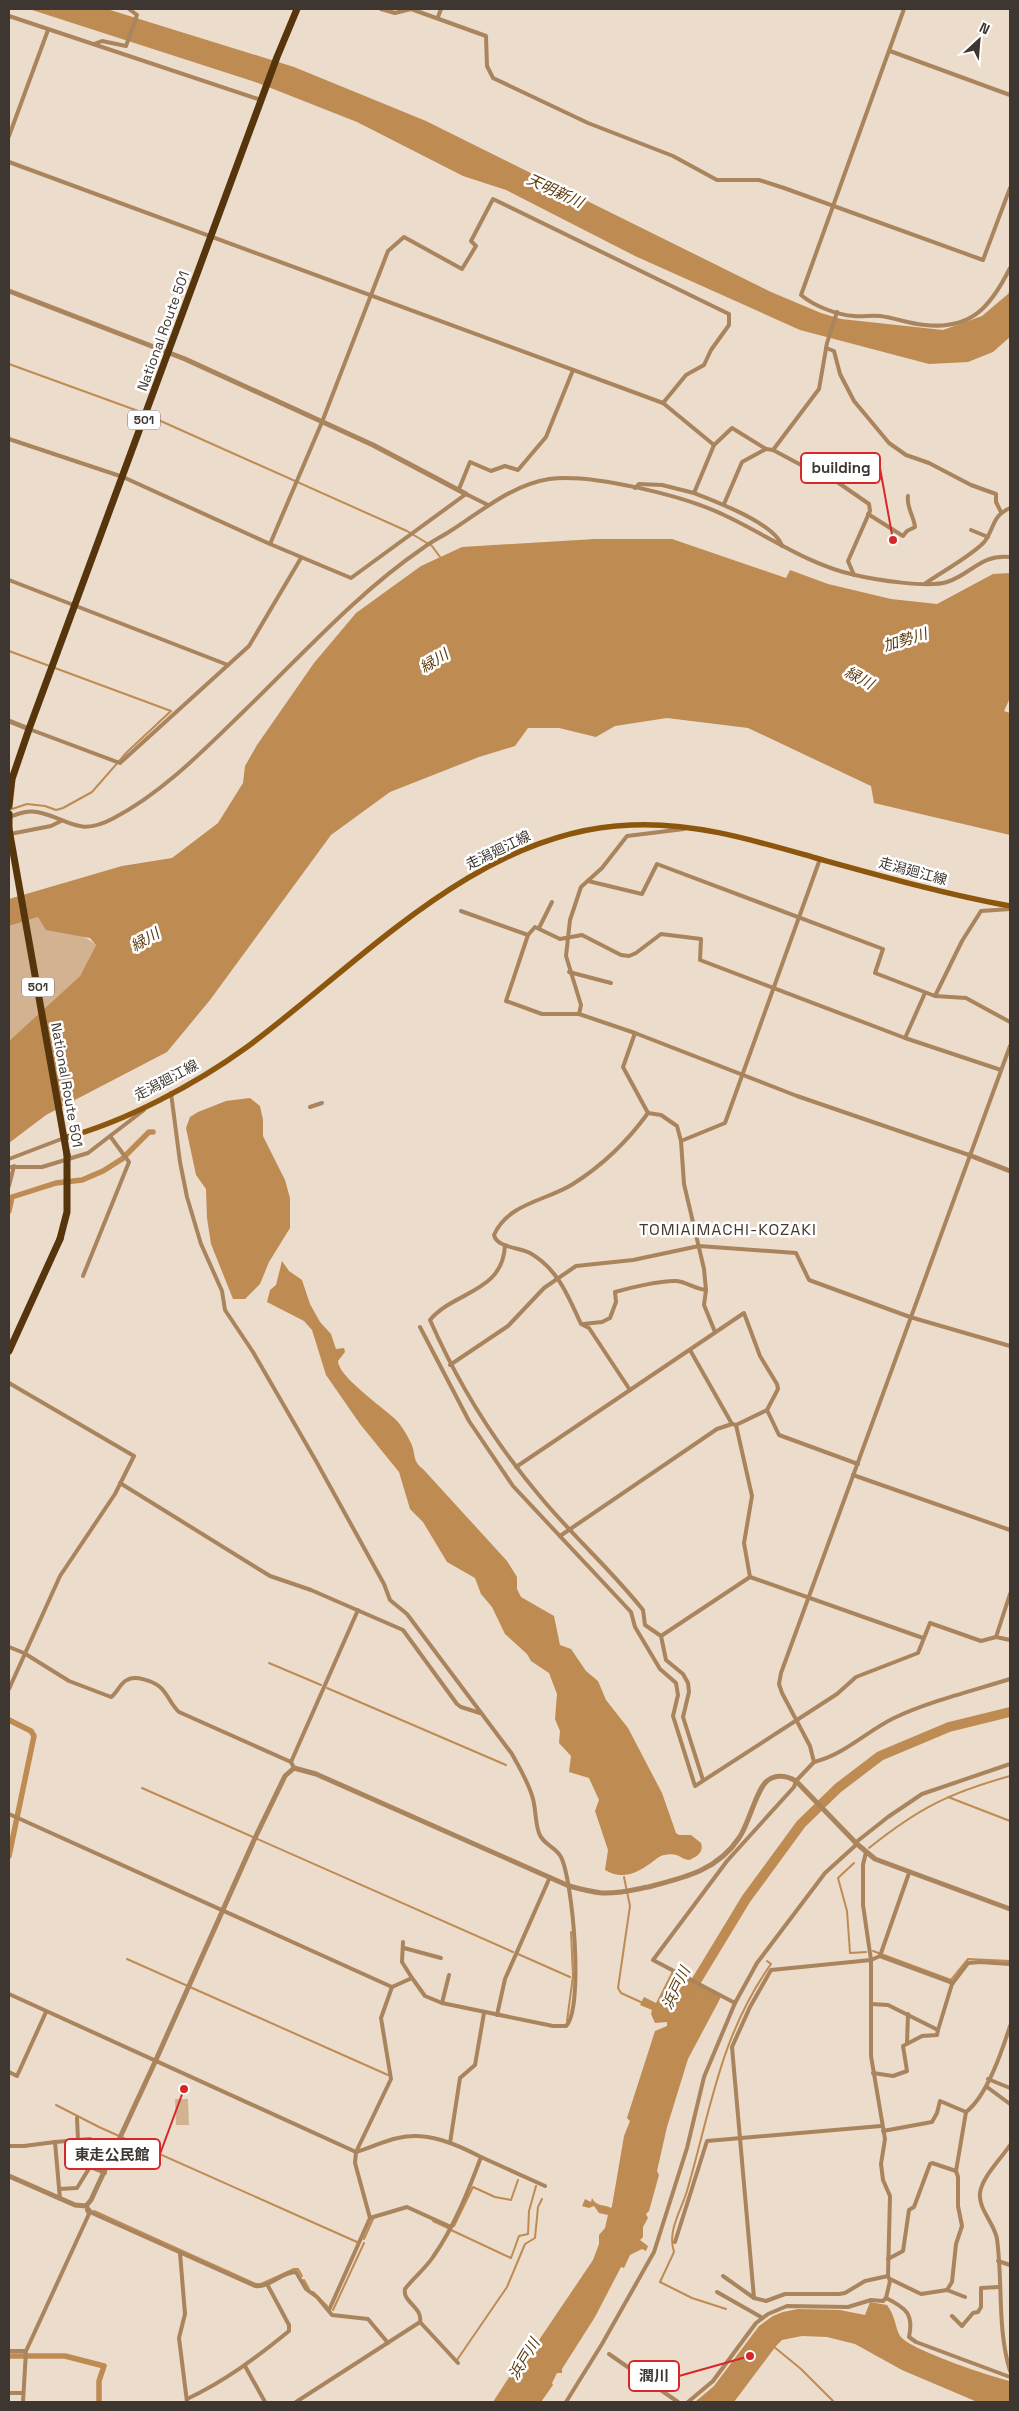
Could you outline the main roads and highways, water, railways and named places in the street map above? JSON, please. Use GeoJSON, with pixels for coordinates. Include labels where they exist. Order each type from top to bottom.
{"type":"FeatureCollection","features":[{"type":"Feature","properties":{"kind":"highway","name":"National Route 501"},"geometry":{"type":"LineString","coordinates":[[9,806],[12,779],[29,729],[277,57],[297,9]]}},
{"type":"Feature","properties":{"kind":"highway","name":"National Route 501"},"geometry":{"type":"LineString","coordinates":[[9,816],[10,834],[67,1155],[67,1212],[60,1239],[9,1351]]}},
{"type":"Feature","properties":{"kind":"main road","name":"走潟廻江線"},"geometry":{"type":"LineString","coordinates":[[64,1136],[86,1132],[156,1101],[203,1076],[246,1047],[434,900],[497,862],[539,844],[594,828],[652,824],[691,828],[740,837],[939,891],[1010,907]]}},
{"type":"Feature","properties":{"kind":"water","name":"天明新川"},"geometry":{"type":"Polygon","coordinates":[[[29,9],[107,9],[294,67],[426,121],[771,292],[821,313],[841,319],[943,330],[982,316],[1008,294],[1010,290],[1010,337],[993,352],[968,362],[929,364],[800,330],[635,256],[506,190],[463,176],[357,122],[258,83],[29,9]]]}},
{"type":"Feature","properties":{"kind":"water"},"geometry":{"type":"Polygon","coordinates":[[[595,539],[672,539],[786,578],[790,570],[828,584],[891,599],[937,604],[993,574],[1010,573],[1010,698],[1004,711],[1010,713],[1010,835],[874,803],[871,786],[748,728],[667,718],[615,726],[596,737],[559,728],[528,728],[515,746],[479,757],[390,792],[331,835],[210,1000],[167,1052],[46,1115],[9,1143],[9,1041],[80,976],[96,945],[90,938],[46,930],[38,917],[9,926],[9,899],[122,866],[172,858],[218,823],[243,783],[245,766],[257,745],[314,663],[356,613],[421,566],[462,547],[595,539]]]}},
{"type":"Feature","properties":{"kind":"water"},"geometry":{"type":"Polygon","coordinates":[[[250,1098],[260,1106],[263,1120],[263,1136],[285,1180],[290,1198],[290,1228],[269,1262],[260,1284],[245,1299],[233,1299],[211,1244],[207,1218],[206,1189],[196,1175],[186,1128],[190,1117],[198,1112],[226,1101],[250,1098]]]}},
{"type":"Feature","properties":{"kind":"water"},"geometry":{"type":"Polygon","coordinates":[[[282,1261],[289,1271],[302,1280],[310,1304],[320,1322],[331,1334],[336,1349],[344,1348],[345,1352],[338,1361],[345,1375],[399,1423],[411,1443],[417,1463],[507,1561],[517,1577],[517,1589],[521,1597],[554,1616],[560,1645],[571,1649],[586,1671],[598,1681],[606,1700],[628,1728],[662,1793],[676,1833],[679,1835],[691,1835],[701,1843],[702,1849],[697,1856],[689,1860],[673,1854],[664,1855],[634,1873],[623,1875],[617,1875],[605,1870],[608,1850],[595,1811],[599,1800],[589,1778],[569,1772],[571,1756],[559,1743],[560,1731],[555,1719],[557,1694],[549,1673],[531,1661],[527,1654],[505,1634],[492,1607],[481,1594],[475,1578],[447,1562],[423,1522],[410,1509],[399,1472],[360,1424],[326,1375],[312,1330],[304,1321],[267,1302],[270,1290],[276,1285],[282,1261]]]}},
{"type":"Feature","properties":{"kind":"water"},"geometry":{"type":"Polygon","coordinates":[[[672,1971],[721,1997],[688,2059],[667,2127],[657,2171],[659,2175],[649,2211],[646,2214],[648,2218],[643,2227],[643,2237],[640,2240],[648,2246],[646,2251],[642,2249],[630,2255],[624,2268],[621,2267],[595,2317],[562,2369],[562,2373],[557,2373],[552,2383],[553,2385],[541,2402],[493,2402],[532,2342],[539,2340],[593,2260],[599,2244],[599,2235],[605,2228],[608,2215],[599,2213],[594,2206],[589,2208],[582,2206],[585,2199],[591,2202],[592,2198],[598,2204],[611,2208],[612,2206],[624,2136],[630,2121],[627,2118],[655,2031],[667,2026],[667,2022],[655,2023],[651,2014],[652,2010],[640,2005],[644,1997],[656,2003],[672,1971]]]}},
{"type":"Feature","properties":{"kind":"water"},"geometry":{"type":"Polygon","coordinates":[[[870,2302],[887,2305],[900,2336],[907,2342],[952,2362],[1010,2381],[1010,2402],[975,2401],[902,2370],[855,2344],[827,2337],[802,2336],[782,2340],[734,2402],[695,2402],[714,2386],[759,2326],[773,2316],[798,2309],[840,2310],[865,2315],[870,2302]]]}},
{"type":"Feature","properties":{"kind":"waterway"},"geometry":{"type":"LineString","coordinates":[[9,364],[141,412]]}},
{"type":"Feature","properties":{"kind":"waterway"},"geometry":{"type":"LineString","coordinates":[[154,418],[407,531],[432,546],[440,557]]}},
{"type":"Feature","properties":{"kind":"waterway"},"geometry":{"type":"LineString","coordinates":[[9,651],[171,711],[127,752],[92,792],[56,810],[45,806],[27,804],[9,810]]}},
{"type":"Feature","properties":{"kind":"waterway"},"geometry":{"type":"LineString","coordinates":[[9,1211],[12,1197],[56,1183],[82,1180],[103,1171],[122,1159],[149,1132],[153,1132]]}},
{"type":"Feature","properties":{"kind":"waterway"},"geometry":{"type":"LineString","coordinates":[[269,1663],[321,1685]]}},
{"type":"Feature","properties":{"kind":"waterway"},"geometry":{"type":"LineString","coordinates":[[327,1688],[506,1765]]}},
{"type":"Feature","properties":{"kind":"waterway","name":"浜戸川"},"geometry":{"type":"LineString","coordinates":[[689,1993],[746,1899],[801,1824],[838,1788],[880,1756],[949,1727],[1010,1712]]}},
{"type":"Feature","properties":{"kind":"waterway"},"geometry":{"type":"LineString","coordinates":[[9,1720],[31,1731],[34,1736],[9,1856]]}},
{"type":"Feature","properties":{"kind":"waterway"},"geometry":{"type":"LineString","coordinates":[[869,1848],[904,1822],[935,1803],[988,1782],[1010,1776]]}},
{"type":"Feature","properties":{"kind":"waterway"},"geometry":{"type":"LineString","coordinates":[[142,1788],[513,1952]]}},
{"type":"Feature","properties":{"kind":"waterway"},"geometry":{"type":"LineString","coordinates":[[948,1797],[1010,1821]]}},
{"type":"Feature","properties":{"kind":"waterway"},"geometry":{"type":"LineString","coordinates":[[854,1863],[838,1878],[847,1911],[850,1953],[866,1952]]}},
{"type":"Feature","properties":{"kind":"waterway"},"geometry":{"type":"LineString","coordinates":[[624,1877],[630,1906],[618,1988],[621,1993],[643,2003]]}},
{"type":"Feature","properties":{"kind":"waterway"},"geometry":{"type":"LineString","coordinates":[[567,2021],[573,1976],[571,1932]]}},
{"type":"Feature","properties":{"kind":"waterway"},"geometry":{"type":"LineString","coordinates":[[873,1951],[951,1980],[968,1959],[1010,1961]]}},
{"type":"Feature","properties":{"kind":"waterway"},"geometry":{"type":"LineString","coordinates":[[518,1954],[570,1977]]}},
{"type":"Feature","properties":{"kind":"waterway"},"geometry":{"type":"LineString","coordinates":[[127,1959],[388,2075]]}},
{"type":"Feature","properties":{"kind":"waterway"},"geometry":{"type":"LineString","coordinates":[[726,2309],[692,2298],[660,2282],[674,2252],[672,2244],[673,2229],[687,2191],[728,2046],[754,1991],[771,1964],[767,1961]]}},
{"type":"Feature","properties":{"kind":"waterway"},"geometry":{"type":"LineString","coordinates":[[56,2105],[99,2127],[357,2242]]}},
{"type":"Feature","properties":{"kind":"waterway"},"geometry":{"type":"LineString","coordinates":[[454,2226],[473,2187],[495,2197],[511,2200],[518,2180]]}},
{"type":"Feature","properties":{"kind":"waterway"},"geometry":{"type":"LineString","coordinates":[[451,2230],[511,2258],[519,2236],[528,2234],[529,2211],[536,2186]]}},
{"type":"Feature","properties":{"kind":"waterway"},"geometry":{"type":"LineString","coordinates":[[457,2360],[507,2287],[525,2244],[535,2238],[538,2207],[542,2199]]}},
{"type":"Feature","properties":{"kind":"waterway"},"geometry":{"type":"LineString","coordinates":[[94,2211],[256,2284],[261,2284],[294,2269],[298,2269],[302,2276]]}},
{"type":"Feature","properties":{"kind":"waterway"},"geometry":{"type":"LineString","coordinates":[[364,2239],[373,2219]]}},
{"type":"Feature","properties":{"kind":"waterway"},"geometry":{"type":"LineString","coordinates":[[433,2221],[448,2228]]}},
{"type":"Feature","properties":{"kind":"waterway"},"geometry":{"type":"LineString","coordinates":[[333,2310],[364,2243]]}},
{"type":"Feature","properties":{"kind":"waterway"},"geometry":{"type":"LineString","coordinates":[[304,2280],[309,2289]]}},
{"type":"Feature","properties":{"kind":"waterway"},"geometry":{"type":"LineString","coordinates":[[313,2292],[327,2306]]}},
{"type":"Feature","properties":{"kind":"waterway"},"geometry":{"type":"LineString","coordinates":[[773,2346],[801,2369],[834,2402]]}},
{"type":"Feature","properties":{"kind":"waterway"},"geometry":{"type":"LineString","coordinates":[[9,2356],[65,2356],[104,2366],[99,2381],[99,2402]]}},
{"type":"Feature","properties":{"kind":"place","name":"building"},"geometry":{"type":"Point","coordinates":[893,540]}},
{"type":"Feature","properties":{"kind":"place","name":"東走公民館"},"geometry":{"type":"Point","coordinates":[184,2089]}},
{"type":"Feature","properties":{"kind":"place","name":"潤川"},"geometry":{"type":"Point","coordinates":[750,2356]}},
{"type":"Feature","properties":{"kind":"district","name":"TOMIAIMACHI-KOZAKI"},"geometry":{"type":"Point","coordinates":[728,1229]}},
{"type":"Feature","properties":{"kind":"water label","name":"加勢川"},"geometry":{"type":"Point","coordinates":[905,640]}},
{"type":"Feature","properties":{"kind":"water label","name":"緑川"},"geometry":{"type":"Point","coordinates":[434,661]}},
{"type":"Feature","properties":{"kind":"water label","name":"緑川"},"geometry":{"type":"Point","coordinates":[859,678]}},
{"type":"Feature","properties":{"kind":"water label","name":"緑川"},"geometry":{"type":"Point","coordinates":[145,940]}}]}
